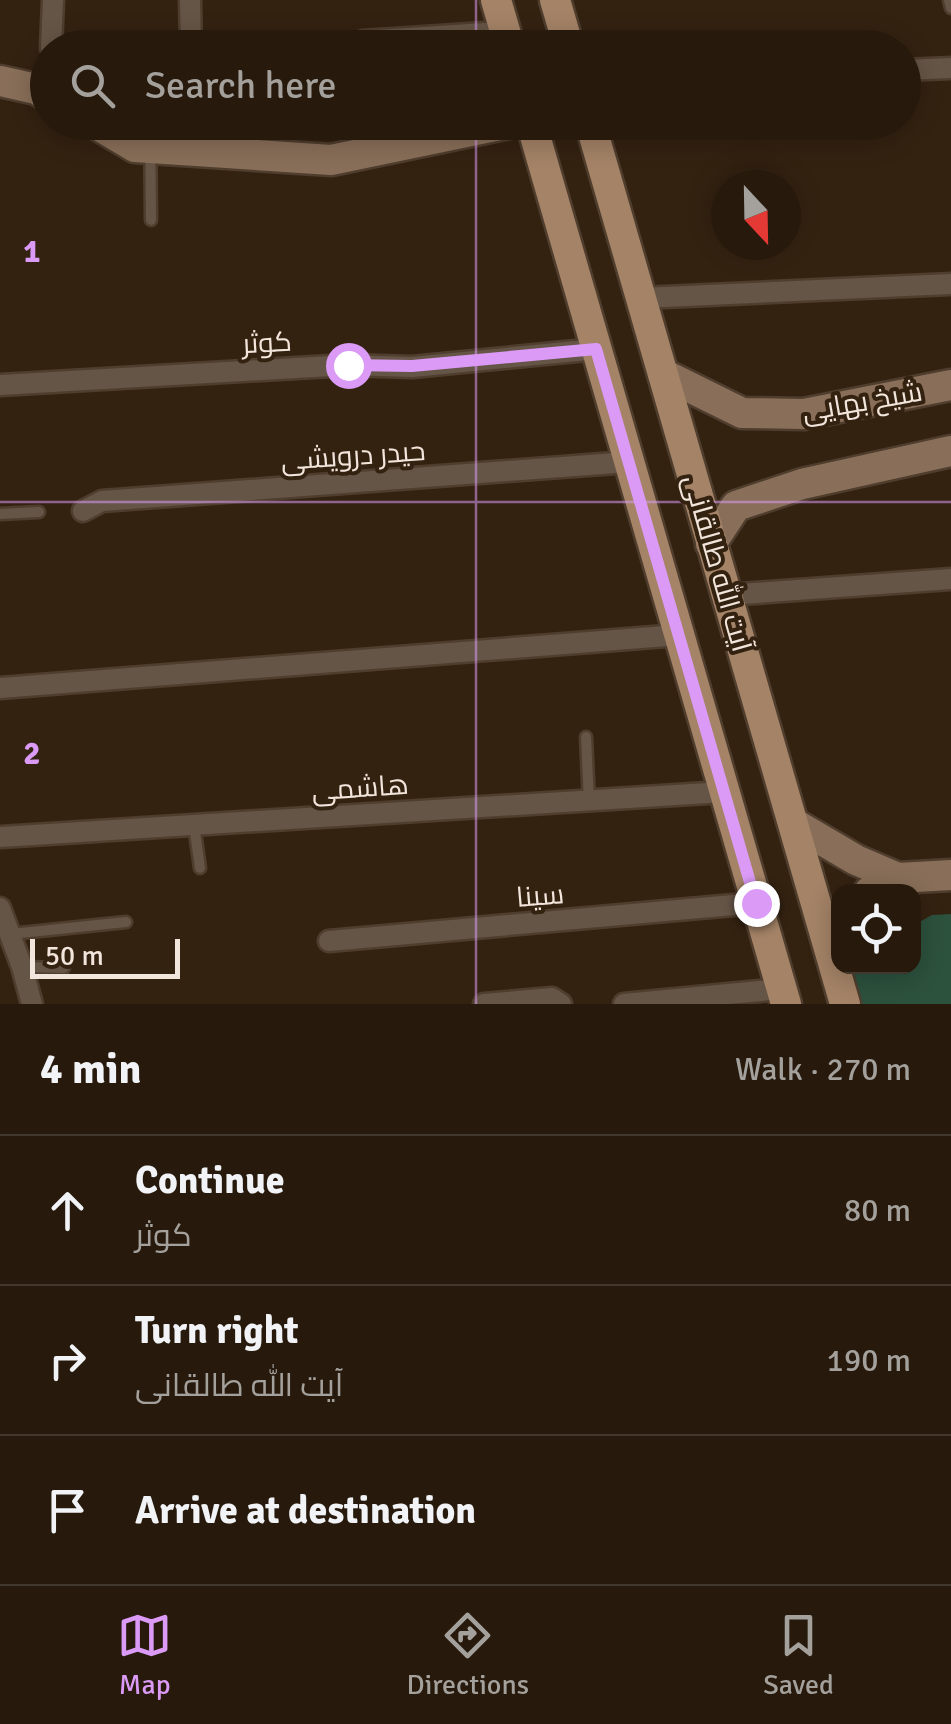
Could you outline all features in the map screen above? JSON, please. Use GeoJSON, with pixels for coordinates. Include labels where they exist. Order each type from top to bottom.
{"type":"FeatureCollection","features":[{"type":"Feature","properties":{"kind":"main road"},"geometry":{"type":"LineString","coordinates":[[555,0],[564,30]]}},
{"type":"Feature","properties":{"kind":"main road","name":"آیت الله طالقانی"},"geometry":{"type":"LineString","coordinates":[[536,140],[783,996]]}},
{"type":"Feature","properties":{"kind":"main road","name":"آیت الله طالقانی"},"geometry":{"type":"LineString","coordinates":[[595,140],[792,823],[831,927]]}},
{"type":"Feature","properties":{"kind":"main road","name":"آیت الله طالقانی"},"geometry":{"type":"LineString","coordinates":[[840,974],[845,1004]]}},
{"type":"Feature","properties":{"kind":"street"},"geometry":{"type":"LineString","coordinates":[[52,30],[53,0]]}},
{"type":"Feature","properties":{"kind":"street"},"geometry":{"type":"LineString","coordinates":[[190,0],[191,30]]}},
{"type":"Feature","properties":{"kind":"street"},"geometry":{"type":"LineString","coordinates":[[921,69],[951,68]]}},
{"type":"Feature","properties":{"kind":"street"},"geometry":{"type":"LineString","coordinates":[[0,81],[30,88]]}},
{"type":"Feature","properties":{"kind":"street"},"geometry":{"type":"LineString","coordinates":[[215,140],[330,160],[427,140]]}},
{"type":"Feature","properties":{"kind":"street"},"geometry":{"type":"LineString","coordinates":[[641,298],[951,284]]}},
{"type":"Feature","properties":{"kind":"street","name":"کوثر"},"geometry":{"type":"LineString","coordinates":[[0,385],[348,365],[412,366],[596,349]]}},
{"type":"Feature","properties":{"kind":"street","name":"شیخ بهایی"},"geometry":{"type":"LineString","coordinates":[[663,374],[742,413],[804,414],[951,386]]}},
{"type":"Feature","properties":{"kind":"street"},"geometry":{"type":"LineString","coordinates":[[711,544],[736,506],[802,484],[951,451]]}},
{"type":"Feature","properties":{"kind":"street","name":"حیدر درویشی"},"geometry":{"type":"LineString","coordinates":[[83,511],[102,501],[629,462]]}},
{"type":"Feature","properties":{"kind":"street"},"geometry":{"type":"LineString","coordinates":[[727,595],[951,579]]}},
{"type":"Feature","properties":{"kind":"street"},"geometry":{"type":"LineString","coordinates":[[0,688],[679,635]]}},
{"type":"Feature","properties":{"kind":"street","name":"هاشمی"},"geometry":{"type":"LineString","coordinates":[[0,837],[724,792]]}},
{"type":"Feature","properties":{"kind":"street"},"geometry":{"type":"LineString","coordinates":[[792,823],[856,860],[898,878]]}},
{"type":"Feature","properties":{"kind":"street"},"geometry":{"type":"LineString","coordinates":[[886,884],[898,878],[951,875]]}},
{"type":"Feature","properties":{"kind":"street","name":"سینا"},"geometry":{"type":"LineString","coordinates":[[329,941],[756,903]]}},
{"type":"Feature","properties":{"kind":"street"},"geometry":{"type":"LineString","coordinates":[[0,908],[32,1004]]}},
{"type":"Feature","properties":{"kind":"street"},"geometry":{"type":"LineString","coordinates":[[0,970],[22,967]]}},
{"type":"Feature","properties":{"kind":"street"},"geometry":{"type":"LineString","coordinates":[[624,1004],[783,996]]}},
{"type":"Feature","properties":{"kind":"street"},"geometry":{"type":"LineString","coordinates":[[484,1004],[552,998],[562,1004]]}},
{"type":"Feature","properties":{"kind":"lane"},"geometry":{"type":"LineString","coordinates":[[949,0],[951,8]]}},
{"type":"Feature","properties":{"kind":"lane"},"geometry":{"type":"LineString","coordinates":[[439,30],[503,25]]}},
{"type":"Feature","properties":{"kind":"lane"},"geometry":{"type":"LineString","coordinates":[[149,140],[152,220]]}},
{"type":"Feature","properties":{"kind":"lane"},"geometry":{"type":"LineString","coordinates":[[0,514],[39,512]]}},
{"type":"Feature","properties":{"kind":"lane"},"geometry":{"type":"LineString","coordinates":[[586,737],[588,801]]}},
{"type":"Feature","properties":{"kind":"lane"},"geometry":{"type":"LineString","coordinates":[[194,826],[200,868]]}},
{"type":"Feature","properties":{"kind":"lane"},"geometry":{"type":"LineString","coordinates":[[10,934],[126,922]]}},
{"type":"Feature","properties":{"kind":"lane"},"geometry":{"type":"LineString","coordinates":[[22,967],[64,968]]}},
{"type":"Feature","properties":{"kind":"green space"},"geometry":{"type":"Polygon","coordinates":[[[951,914],[951,1004],[848,1004],[840,974],[921,974],[921,921],[932,915],[951,914]]]}},
{"type":"Feature","properties":{"kind":"route"},"geometry":{"type":"LineString","coordinates":[[348,365],[412,366],[596,349],[756,903]]}}]}
